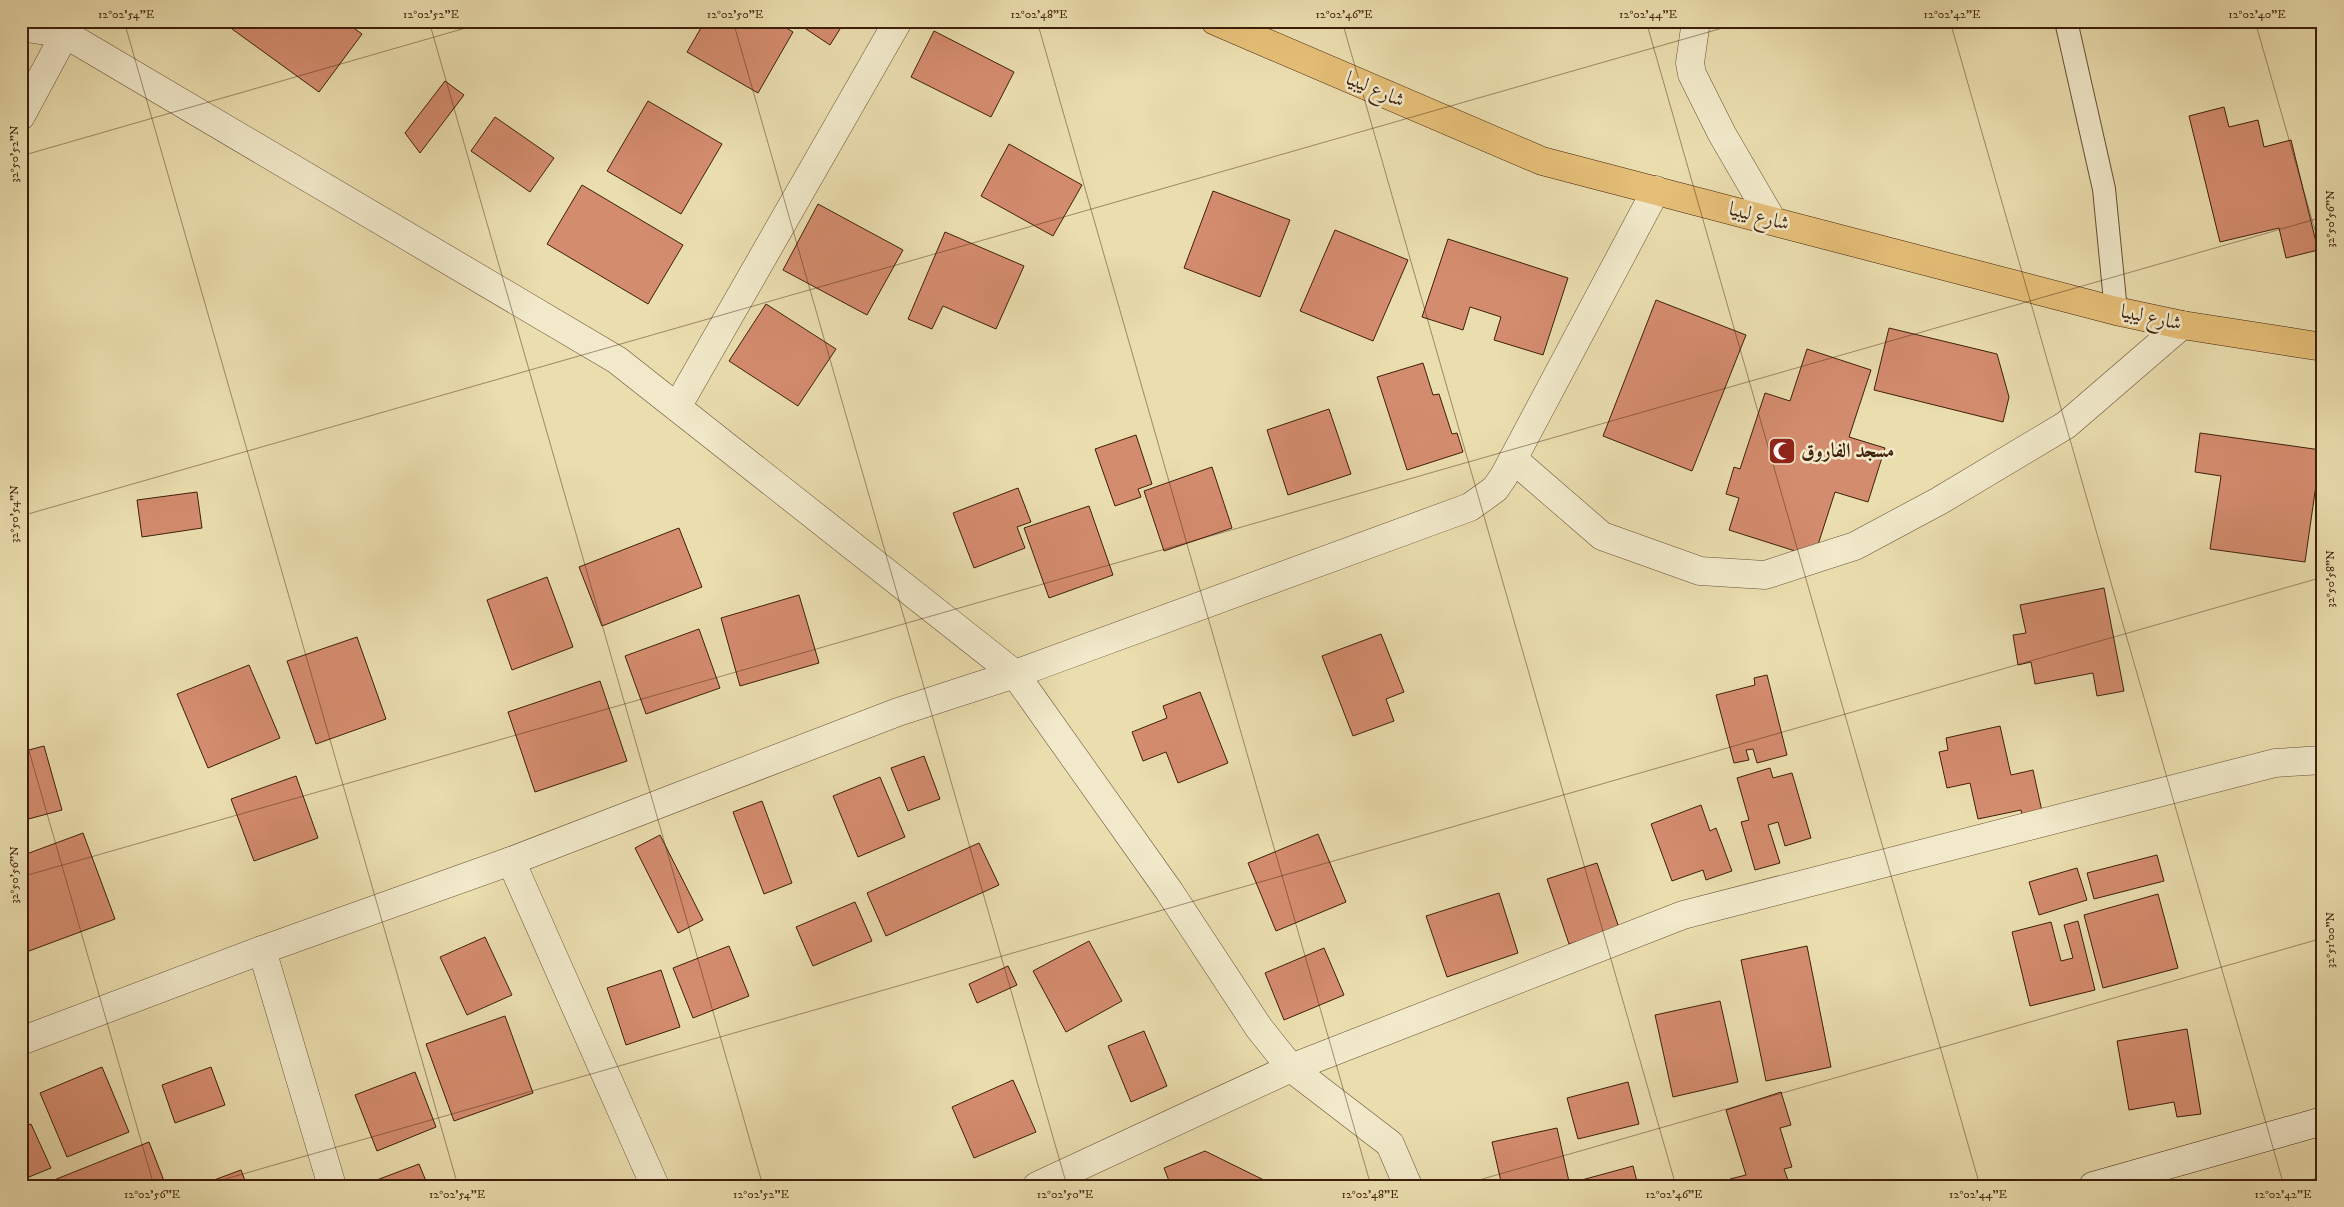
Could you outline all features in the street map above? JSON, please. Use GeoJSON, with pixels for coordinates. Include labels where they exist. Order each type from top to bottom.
{"type":"FeatureCollection","features":[{"type":"Feature","properties":{"kind":"main road","name":"شارع ليبيا"},"geometry":{"type":"LineString","coordinates":[[1215,21],[1542,161],[2116,310],[2182,325],[2323,346]]}},
{"type":"Feature","properties":{"kind":"street"},"geometry":{"type":"LineString","coordinates":[[677,407],[898,21]]}},
{"type":"Feature","properties":{"kind":"street"},"geometry":{"type":"LineString","coordinates":[[1696,21],[1690,63],[1692,74],[1722,134],[1772,220]]}},
{"type":"Feature","properties":{"kind":"street"},"geometry":{"type":"LineString","coordinates":[[21,27],[67,28],[617,360],[1015,674],[1169,891],[1259,1028],[1291,1068],[1390,1144],[1408,1186]]}},
{"type":"Feature","properties":{"kind":"street"},"geometry":{"type":"LineString","coordinates":[[21,116],[67,28]]}},
{"type":"Feature","properties":{"kind":"street"},"geometry":{"type":"LineString","coordinates":[[21,1041],[262,950],[511,861],[898,712],[1015,674],[1470,507],[1495,489],[1513,459],[1656,190]]}},
{"type":"Feature","properties":{"kind":"street"},"geometry":{"type":"LineString","coordinates":[[1513,459],[1602,536],[1700,571],[1765,576],[1855,546],[1939,501],[2066,425],[2182,325]]}},
{"type":"Feature","properties":{"kind":"street"},"geometry":{"type":"LineString","coordinates":[[1037,1186],[1291,1068],[1683,915],[2275,763],[2323,760]]}},
{"type":"Feature","properties":{"kind":"street"},"geometry":{"type":"LineString","coordinates":[[511,861],[655,1186]]}},
{"type":"Feature","properties":{"kind":"street"},"geometry":{"type":"LineString","coordinates":[[262,950],[332,1186]]}},
{"type":"Feature","properties":{"kind":"street"},"geometry":{"type":"LineString","coordinates":[[2093,1186],[2323,1121]]}},
{"type":"Feature","properties":{"kind":"lane"},"geometry":{"type":"LineString","coordinates":[[2066,21],[2104,189],[2116,310]]}},
{"type":"Feature","properties":{"kind":"building"},"geometry":{"type":"Polygon","coordinates":[[[221,21],[344,21],[362,34],[319,92],[221,21]]]}},
{"type":"Feature","properties":{"kind":"building"},"geometry":{"type":"Polygon","coordinates":[[[648,21],[662,21],[657,28],[648,21]]]}},
{"type":"Feature","properties":{"kind":"building"},"geometry":{"type":"Polygon","coordinates":[[[705,21],[775,21],[793,32],[758,93],[687,52],[705,21]]]}},
{"type":"Feature","properties":{"kind":"building"},"geometry":{"type":"Polygon","coordinates":[[[794,21],[845,21],[830,45],[794,21]]]}},
{"type":"Feature","properties":{"kind":"building"},"geometry":{"type":"Polygon","coordinates":[[[934,31],[1014,72],[991,117],[911,77],[934,31]]]}},
{"type":"Feature","properties":{"kind":"building"},"geometry":{"type":"Polygon","coordinates":[[[445,81],[464,95],[420,153],[405,133],[445,81]]]}},
{"type":"Feature","properties":{"kind":"building"},"geometry":{"type":"Polygon","coordinates":[[[648,101],[722,144],[681,214],[607,171],[648,101]]]}},
{"type":"Feature","properties":{"kind":"building"},"geometry":{"type":"Polygon","coordinates":[[[2224,107],[2229,127],[2258,120],[2264,147],[2291,140],[2318,250],[2286,258],[2279,228],[2220,242],[2189,116],[2224,107]]]}},
{"type":"Feature","properties":{"kind":"building"},"geometry":{"type":"Polygon","coordinates":[[[495,117],[554,158],[530,192],[471,151],[495,117]]]}},
{"type":"Feature","properties":{"kind":"building"},"geometry":{"type":"Polygon","coordinates":[[[1009,144],[1082,185],[1053,236],[981,196],[1009,144]]]}},
{"type":"Feature","properties":{"kind":"building"},"geometry":{"type":"Polygon","coordinates":[[[582,185],[683,245],[648,304],[547,244],[582,185]]]}},
{"type":"Feature","properties":{"kind":"building"},"geometry":{"type":"Polygon","coordinates":[[[1213,191],[1290,220],[1260,297],[1184,268],[1213,191]]]}},
{"type":"Feature","properties":{"kind":"building"},"geometry":{"type":"Polygon","coordinates":[[[818,204],[903,250],[867,315],[783,270],[818,204]]]}},
{"type":"Feature","properties":{"kind":"building"},"geometry":{"type":"Polygon","coordinates":[[[1335,230],[1408,260],[1373,341],[1300,311],[1335,230]]]}},
{"type":"Feature","properties":{"kind":"building"},"geometry":{"type":"Polygon","coordinates":[[[945,232],[1024,266],[996,329],[943,306],[932,329],[908,319],[945,232]]]}},
{"type":"Feature","properties":{"kind":"building"},"geometry":{"type":"Polygon","coordinates":[[[1448,239],[1568,278],[1543,355],[1494,340],[1501,317],[1470,307],[1463,330],[1422,317],[1448,239]]]}},
{"type":"Feature","properties":{"kind":"building"},"geometry":{"type":"Polygon","coordinates":[[[1656,300],[1746,335],[1692,471],[1603,436],[1656,300]]]}},
{"type":"Feature","properties":{"kind":"building"},"geometry":{"type":"Polygon","coordinates":[[[766,304],[836,349],[798,406],[729,361],[766,304]]]}},
{"type":"Feature","properties":{"kind":"building"},"geometry":{"type":"Polygon","coordinates":[[[1889,328],[1997,354],[2009,397],[2003,422],[1874,390],[1889,328]]]}},
{"type":"Feature","properties":{"kind":"building"},"geometry":{"type":"Polygon","coordinates":[[[1807,349],[1871,370],[1849,437],[1885,448],[1868,502],[1835,492],[1814,557],[1729,530],[1739,498],[1726,494],[1734,467],[1740,469],[1765,393],[1790,401],[1807,349]]]}},
{"type":"Feature","properties":{"kind":"building"},"geometry":{"type":"Polygon","coordinates":[[[1423,363],[1433,395],[1439,394],[1452,434],[1457,433],[1463,452],[1407,470],[1377,377],[1423,363]]]}},
{"type":"Feature","properties":{"kind":"building"},"geometry":{"type":"Polygon","coordinates":[[[1329,409],[1351,474],[1288,495],[1267,430],[1329,409]]]}},
{"type":"Feature","properties":{"kind":"building"},"geometry":{"type":"Polygon","coordinates":[[[2200,433],[2321,450],[2305,562],[2210,549],[2221,476],[2195,472],[2200,433]]]}},
{"type":"Feature","properties":{"kind":"building"},"geometry":{"type":"Polygon","coordinates":[[[1136,435],[1152,484],[1138,489],[1141,497],[1115,506],[1095,449],[1136,435]]]}},
{"type":"Feature","properties":{"kind":"building"},"geometry":{"type":"Polygon","coordinates":[[[1212,467],[1232,528],[1164,551],[1144,491],[1212,467]]]}},
{"type":"Feature","properties":{"kind":"building"},"geometry":{"type":"Polygon","coordinates":[[[1018,488],[1031,522],[1017,527],[1025,548],[974,568],[953,513],[1018,488]]]}},
{"type":"Feature","properties":{"kind":"building"},"geometry":{"type":"Polygon","coordinates":[[[197,492],[202,528],[142,537],[137,500],[197,492]]]}},
{"type":"Feature","properties":{"kind":"building"},"geometry":{"type":"Polygon","coordinates":[[[1089,506],[1113,575],[1049,598],[1024,528],[1089,506]]]}},
{"type":"Feature","properties":{"kind":"building"},"geometry":{"type":"Polygon","coordinates":[[[679,528],[702,587],[602,626],[579,567],[679,528]]]}},
{"type":"Feature","properties":{"kind":"building"},"geometry":{"type":"Polygon","coordinates":[[[547,577],[573,647],[512,670],[487,600],[547,577]]]}},
{"type":"Feature","properties":{"kind":"building"},"geometry":{"type":"Polygon","coordinates":[[[2104,588],[2124,691],[2097,696],[2093,673],[2035,684],[2031,662],[2018,665],[2013,635],[2026,633],[2020,605],[2104,588]]]}},
{"type":"Feature","properties":{"kind":"building"},"geometry":{"type":"Polygon","coordinates":[[[799,595],[819,663],[740,686],[721,618],[799,595]]]}},
{"type":"Feature","properties":{"kind":"building"},"geometry":{"type":"Polygon","coordinates":[[[699,629],[720,688],[646,714],[625,656],[699,629]]]}},
{"type":"Feature","properties":{"kind":"building"},"geometry":{"type":"Polygon","coordinates":[[[1381,634],[1404,692],[1386,699],[1394,721],[1353,736],[1322,656],[1381,634]]]}},
{"type":"Feature","properties":{"kind":"building"},"geometry":{"type":"Polygon","coordinates":[[[357,637],[386,719],[316,744],[287,661],[357,637]]]}},
{"type":"Feature","properties":{"kind":"building"},"geometry":{"type":"Polygon","coordinates":[[[249,665],[280,738],[208,768],[177,694],[249,665]]]}},
{"type":"Feature","properties":{"kind":"building"},"geometry":{"type":"Polygon","coordinates":[[[1767,675],[1787,755],[1757,763],[1753,749],[1746,750],[1749,760],[1734,763],[1716,695],[1755,685],[1754,678],[1767,675]]]}},
{"type":"Feature","properties":{"kind":"building"},"geometry":{"type":"Polygon","coordinates":[[[600,681],[627,761],[535,792],[508,712],[600,681]]]}},
{"type":"Feature","properties":{"kind":"building"},"geometry":{"type":"Polygon","coordinates":[[[1200,692],[1228,763],[1178,783],[1166,752],[1143,761],[1132,732],[1167,718],[1163,706],[1200,692]]]}},
{"type":"Feature","properties":{"kind":"building"},"geometry":{"type":"Polygon","coordinates":[[[2000,726],[2011,775],[2033,770],[2043,816],[2023,821],[2021,810],[1978,819],[1970,783],[1947,788],[1939,752],[1948,750],[1946,738],[2000,726]]]}},
{"type":"Feature","properties":{"kind":"building"},"geometry":{"type":"Polygon","coordinates":[[[44,746],[62,810],[21,821],[21,752],[44,746]]]}},
{"type":"Feature","properties":{"kind":"building"},"geometry":{"type":"Polygon","coordinates":[[[924,756],[940,799],[908,811],[891,768],[924,756]]]}},
{"type":"Feature","properties":{"kind":"building"},"geometry":{"type":"Polygon","coordinates":[[[1770,768],[1773,778],[1792,773],[1811,838],[1785,846],[1778,822],[1768,825],[1780,863],[1755,870],[1741,822],[1749,820],[1737,778],[1770,768]]]}},
{"type":"Feature","properties":{"kind":"building"},"geometry":{"type":"Polygon","coordinates":[[[296,776],[318,838],[254,861],[231,799],[296,776]]]}},
{"type":"Feature","properties":{"kind":"building"},"geometry":{"type":"Polygon","coordinates":[[[880,777],[905,837],[858,857],[833,796],[880,777]]]}},
{"type":"Feature","properties":{"kind":"building"},"geometry":{"type":"Polygon","coordinates":[[[762,801],[792,883],[764,894],[733,812],[762,801]]]}},
{"type":"Feature","properties":{"kind":"building"},"geometry":{"type":"Polygon","coordinates":[[[1701,805],[1710,831],[1716,828],[1732,871],[1706,880],[1703,870],[1672,881],[1651,824],[1701,805]]]}},
{"type":"Feature","properties":{"kind":"building"},"geometry":{"type":"Polygon","coordinates":[[[83,833],[115,919],[21,954],[21,856],[83,833]]]}},
{"type":"Feature","properties":{"kind":"building"},"geometry":{"type":"Polygon","coordinates":[[[1318,834],[1346,902],[1276,931],[1248,863],[1318,834]]]}},
{"type":"Feature","properties":{"kind":"building"},"geometry":{"type":"Polygon","coordinates":[[[660,835],[703,920],[678,933],[635,848],[660,835]]]}},
{"type":"Feature","properties":{"kind":"building"},"geometry":{"type":"Polygon","coordinates":[[[979,843],[999,885],[886,936],[867,893],[979,843]]]}},
{"type":"Feature","properties":{"kind":"building"},"geometry":{"type":"Polygon","coordinates":[[[2157,855],[2164,881],[2094,899],[2087,873],[2157,855]]]}},
{"type":"Feature","properties":{"kind":"building"},"geometry":{"type":"Polygon","coordinates":[[[1597,863],[1619,928],[1569,944],[1547,879],[1597,863]]]}},
{"type":"Feature","properties":{"kind":"building"},"geometry":{"type":"Polygon","coordinates":[[[2077,868],[2087,900],[2039,915],[2029,882],[2077,868]]]}},
{"type":"Feature","properties":{"kind":"building"},"geometry":{"type":"Polygon","coordinates":[[[1499,893],[1518,953],[1447,977],[1426,916],[1499,893]]]}},
{"type":"Feature","properties":{"kind":"building"},"geometry":{"type":"Polygon","coordinates":[[[2158,894],[2178,968],[2103,988],[2084,915],[2158,894]]]}},
{"type":"Feature","properties":{"kind":"building"},"geometry":{"type":"Polygon","coordinates":[[[855,902],[872,941],[813,966],[796,927],[855,902]]]}},
{"type":"Feature","properties":{"kind":"building"},"geometry":{"type":"Polygon","coordinates":[[[2078,921],[2095,990],[2030,1006],[2012,932],[2051,922],[2061,961],[2073,958],[2064,925],[2078,921]]]}},
{"type":"Feature","properties":{"kind":"building"},"geometry":{"type":"Polygon","coordinates":[[[485,937],[512,995],[467,1015],[440,957],[485,937]]]}},
{"type":"Feature","properties":{"kind":"building"},"geometry":{"type":"Polygon","coordinates":[[[1089,941],[1122,1001],[1066,1032],[1033,971],[1089,941]]]}},
{"type":"Feature","properties":{"kind":"building"},"geometry":{"type":"Polygon","coordinates":[[[729,946],[749,996],[693,1018],[673,968],[729,946]]]}},
{"type":"Feature","properties":{"kind":"building"},"geometry":{"type":"Polygon","coordinates":[[[1807,946],[1831,1067],[1766,1081],[1741,960],[1807,946]]]}},
{"type":"Feature","properties":{"kind":"building"},"geometry":{"type":"Polygon","coordinates":[[[1324,948],[1344,995],[1284,1020],[1265,973],[1324,948]]]}},
{"type":"Feature","properties":{"kind":"building"},"geometry":{"type":"Polygon","coordinates":[[[1008,966],[1017,985],[977,1003],[969,984],[1008,966]]]}},
{"type":"Feature","properties":{"kind":"building"},"geometry":{"type":"Polygon","coordinates":[[[661,970],[680,1027],[626,1045],[607,988],[661,970]]]}},
{"type":"Feature","properties":{"kind":"building"},"geometry":{"type":"Polygon","coordinates":[[[1720,1001],[1738,1082],[1673,1097],[1655,1015],[1720,1001]]]}},
{"type":"Feature","properties":{"kind":"building"},"geometry":{"type":"Polygon","coordinates":[[[505,1016],[533,1093],[454,1121],[426,1044],[505,1016]]]}},
{"type":"Feature","properties":{"kind":"building"},"geometry":{"type":"Polygon","coordinates":[[[2187,1029],[2201,1114],[2177,1117],[2174,1102],[2129,1110],[2117,1041],[2187,1029]]]}},
{"type":"Feature","properties":{"kind":"building"},"geometry":{"type":"Polygon","coordinates":[[[1144,1031],[1167,1086],[1131,1102],[1108,1046],[1144,1031]]]}},
{"type":"Feature","properties":{"kind":"building"},"geometry":{"type":"Polygon","coordinates":[[[102,1067],[129,1132],[67,1157],[40,1093],[102,1067]]]}},
{"type":"Feature","properties":{"kind":"building"},"geometry":{"type":"Polygon","coordinates":[[[211,1067],[225,1105],[175,1123],[162,1085],[211,1067]]]}},
{"type":"Feature","properties":{"kind":"building"},"geometry":{"type":"Polygon","coordinates":[[[415,1072],[436,1127],[377,1151],[355,1095],[415,1072]]]}},
{"type":"Feature","properties":{"kind":"building"},"geometry":{"type":"Polygon","coordinates":[[[1013,1080],[1036,1132],[974,1158],[952,1107],[1013,1080]]]}},
{"type":"Feature","properties":{"kind":"building"},"geometry":{"type":"Polygon","coordinates":[[[1628,1082],[1639,1124],[1578,1139],[1567,1098],[1628,1082]]]}},
{"type":"Feature","properties":{"kind":"building"},"geometry":{"type":"Polygon","coordinates":[[[1781,1092],[1791,1125],[1780,1128],[1792,1167],[1784,1169],[1790,1186],[1732,1186],[1730,1179],[1746,1175],[1726,1110],[1781,1092]]]}},
{"type":"Feature","properties":{"kind":"building"},"geometry":{"type":"Polygon","coordinates":[[[31,1124],[51,1168],[29,1177],[21,1161],[21,1128],[31,1124]]]}},
{"type":"Feature","properties":{"kind":"building"},"geometry":{"type":"Polygon","coordinates":[[[1557,1128],[1570,1186],[1502,1186],[1492,1142],[1557,1128]]]}},
{"type":"Feature","properties":{"kind":"building"},"geometry":{"type":"Polygon","coordinates":[[[149,1142],[166,1186],[39,1186],[149,1142]]]}},
{"type":"Feature","properties":{"kind":"building"},"geometry":{"type":"Polygon","coordinates":[[[1205,1151],[1276,1186],[1171,1186],[1164,1168],[1205,1151]]]}},
{"type":"Feature","properties":{"kind":"building"},"geometry":{"type":"Polygon","coordinates":[[[419,1164],[428,1186],[361,1186],[419,1164]]]}},
{"type":"Feature","properties":{"kind":"building"},"geometry":{"type":"Polygon","coordinates":[[[1633,1166],[1638,1186],[1579,1186],[1578,1181],[1633,1166]]]}},
{"type":"Feature","properties":{"kind":"building"},"geometry":{"type":"Polygon","coordinates":[[[241,1170],[247,1186],[198,1186],[241,1170]]]}},
{"type":"Feature","properties":{"kind":"building"},"geometry":{"type":"Polygon","coordinates":[[[2322,1177],[2323,1186],[2291,1186],[2322,1177]]]}},
{"type":"Feature","properties":{"kind":"place","name":"مسجد الفاروق"},"geometry":{"type":"Point","coordinates":[1782,451]}}]}
